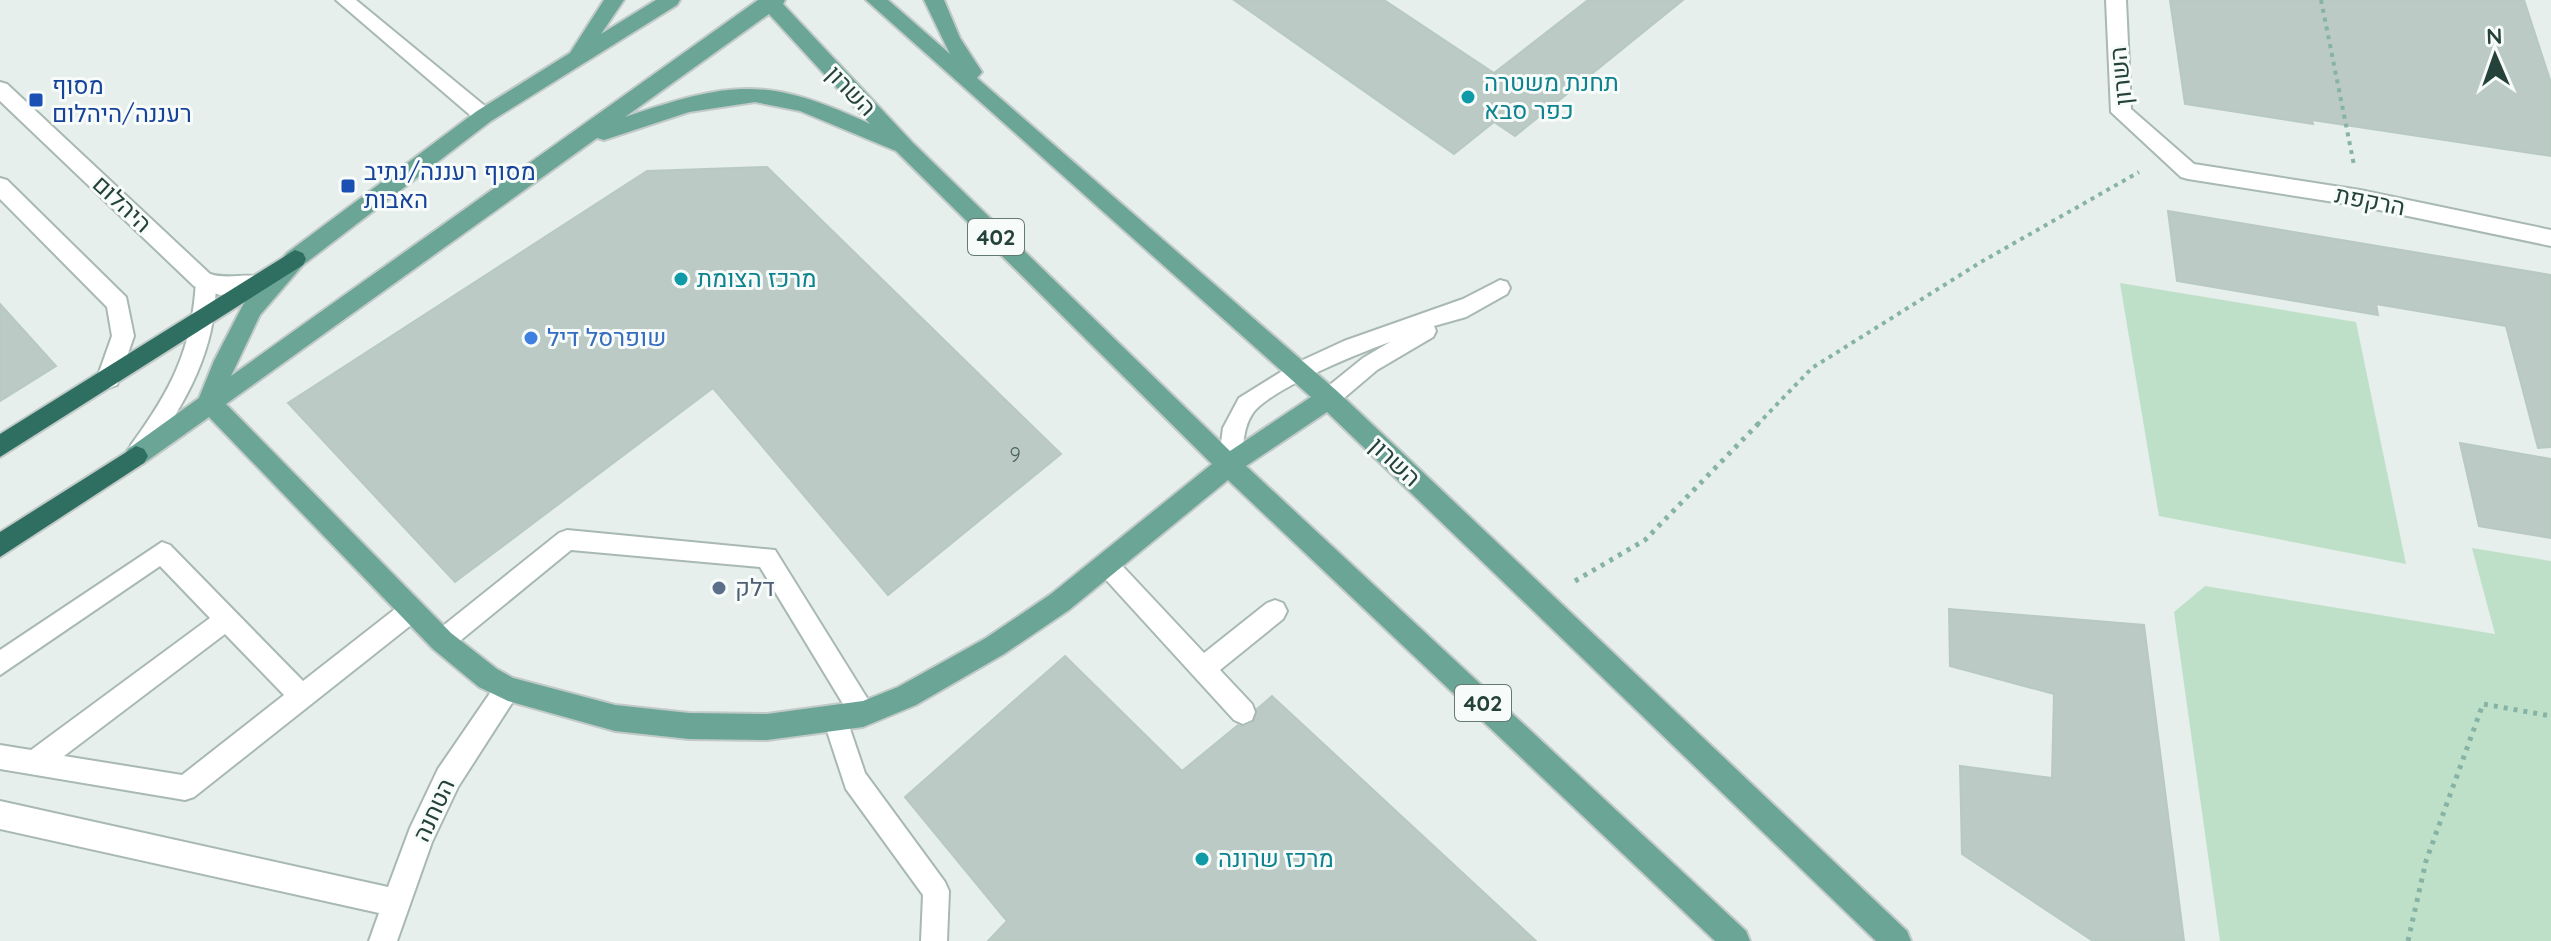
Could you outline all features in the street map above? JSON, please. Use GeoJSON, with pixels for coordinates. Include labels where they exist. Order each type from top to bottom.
{"type":"FeatureCollection","features":[{"type":"Feature","properties":{"kind":"highway"},"geometry":{"type":"LineString","coordinates":[[0,447],[295,259]]}},
{"type":"Feature","properties":{"kind":"highway"},"geometry":{"type":"LineString","coordinates":[[0,546],[136,456]]}},
{"type":"Feature","properties":{"kind":"main road"},"geometry":{"type":"LineString","coordinates":[[573,60],[614,0]]}},
{"type":"Feature","properties":{"kind":"main road"},"geometry":{"type":"LineString","coordinates":[[209,402],[225,361],[252,309],[295,259],[484,116],[670,0]]}},
{"type":"Feature","properties":{"kind":"main road","name":"השרון"},"geometry":{"type":"LineString","coordinates":[[876,0],[1329,398],[1897,941]]}},
{"type":"Feature","properties":{"kind":"main road"},"geometry":{"type":"LineString","coordinates":[[934,0],[951,39],[990,97]]}},
{"type":"Feature","properties":{"kind":"main road"},"geometry":{"type":"LineString","coordinates":[[136,456],[586,137],[771,1]]}},
{"type":"Feature","properties":{"kind":"main road","name":"השרון"},"geometry":{"type":"LineString","coordinates":[[771,1],[795,32],[906,149],[1229,465],[1736,941]]}},
{"type":"Feature","properties":{"kind":"main road"},"geometry":{"type":"LineString","coordinates":[[586,137],[709,100],[749,95],[779,98],[804,105],[906,149]]}},
{"type":"Feature","properties":{"kind":"main road"},"geometry":{"type":"LineString","coordinates":[[209,402],[442,641],[488,678],[508,689],[615,718],[689,726],[767,727],[863,714],[907,696],[995,646],[1060,602],[1229,465],[1329,398]]}},
{"type":"Feature","properties":{"kind":"street","name":"השרון"},"geometry":{"type":"LineString","coordinates":[[2116,0],[2121,112],[2188,171]]}},
{"type":"Feature","properties":{"kind":"street","name":"היהלום"},"geometry":{"type":"LineString","coordinates":[[0,89],[206,281]]}},
{"type":"Feature","properties":{"kind":"street","name":"הרקפת"},"geometry":{"type":"LineString","coordinates":[[2188,171],[2360,198],[2551,238]]}},
{"type":"Feature","properties":{"kind":"street"},"geometry":{"type":"LineString","coordinates":[[0,186],[118,303],[123,336],[109,378]]}},
{"type":"Feature","properties":{"kind":"street"},"geometry":{"type":"LineString","coordinates":[[206,281],[220,286],[258,284]]}},
{"type":"Feature","properties":{"kind":"street","name":"הטחנה"},"geometry":{"type":"LineString","coordinates":[[383,941],[420,838],[448,778],[508,689]]}},
{"type":"Feature","properties":{"kind":"street"},"geometry":{"type":"LineString","coordinates":[[0,815],[396,903]]}},
{"type":"Feature","properties":{"kind":"lane"},"geometry":{"type":"LineString","coordinates":[[345,0],[484,116]]}},
{"type":"Feature","properties":{"kind":"lane"},"geometry":{"type":"LineString","coordinates":[[136,456],[176,400],[195,358],[206,318],[206,281]]}},
{"type":"Feature","properties":{"kind":"lane"},"geometry":{"type":"LineString","coordinates":[[1329,398],[1370,364],[1500,288]]}},
{"type":"Feature","properties":{"kind":"lane"},"geometry":{"type":"LineString","coordinates":[[1229,465],[1234,428],[1242,409],[1299,371],[1351,347],[1469,305]]}},
{"type":"Feature","properties":{"kind":"lane"},"geometry":{"type":"LineString","coordinates":[[442,641],[567,540],[767,557],[863,714]]}},
{"type":"Feature","properties":{"kind":"lane"},"geometry":{"type":"LineString","coordinates":[[0,664],[162,552],[302,697]]}},
{"type":"Feature","properties":{"kind":"lane"},"geometry":{"type":"LineString","coordinates":[[1106,564],[1243,712]]}},
{"type":"Feature","properties":{"kind":"lane"},"geometry":{"type":"LineString","coordinates":[[0,757],[185,788],[412,610]]}},
{"type":"Feature","properties":{"kind":"lane"},"geometry":{"type":"LineString","coordinates":[[1203,669],[1275,611]]}},
{"type":"Feature","properties":{"kind":"lane"},"geometry":{"type":"LineString","coordinates":[[34,763],[227,619]]}},
{"type":"Feature","properties":{"kind":"lane"},"geometry":{"type":"LineString","coordinates":[[835,719],[855,780],[936,891],[934,941]]}},
{"type":"Feature","properties":{"kind":"path"},"geometry":{"type":"LineString","coordinates":[[2321,0],[2360,198]]}},
{"type":"Feature","properties":{"kind":"path"},"geometry":{"type":"LineString","coordinates":[[1548,605],[1562,588],[1645,540],[1812,368],[1981,262],[2170,155]]}},
{"type":"Feature","properties":{"kind":"path"},"geometry":{"type":"LineString","coordinates":[[2408,941],[2426,861],[2483,704],[2551,716]]}},
{"type":"Feature","properties":{"kind":"green space"},"geometry":{"type":"Polygon","coordinates":[[[2120,283],[2356,322],[2406,564],[2159,516],[2120,283]]]}},
{"type":"Feature","properties":{"kind":"green space"},"geometry":{"type":"Polygon","coordinates":[[[2472,548],[2551,561],[2551,941],[2220,941],[2174,612],[2205,586],[2495,634],[2472,548]]]}},
{"type":"Feature","properties":{"kind":"building","name":"תחנת משטרה כפר סבא"},"geometry":{"type":"Polygon","coordinates":[[[1234,0],[1384,0],[1494,73],[1588,0],[1683,0],[1515,136],[1494,122],[1454,154],[1234,0]]]}},
{"type":"Feature","properties":{"kind":"building"},"geometry":{"type":"Polygon","coordinates":[[[2170,0],[2524,0],[2551,83],[2551,156],[2185,104],[2170,0]]]}},
{"type":"Feature","properties":{"kind":"building","name":"מרכז הצומת"},"geometry":{"type":"Polygon","coordinates":[[[767,167],[1061,454],[888,595],[713,388],[455,582],[288,403],[647,171],[767,167]]]}},
{"type":"Feature","properties":{"kind":"building"},"geometry":{"type":"Polygon","coordinates":[[[2168,211],[2551,275],[2551,447],[2538,448],[2506,326],[2376,304],[2378,315],[2177,281],[2168,211]]]}},
{"type":"Feature","properties":{"kind":"building"},"geometry":{"type":"Polygon","coordinates":[[[0,304],[56,366],[0,401],[0,304]]]}},
{"type":"Feature","properties":{"kind":"building"},"geometry":{"type":"Polygon","coordinates":[[[2460,443],[2551,459],[2551,538],[2479,526],[2460,443]]]}},
{"type":"Feature","properties":{"kind":"building"},"geometry":{"type":"Polygon","coordinates":[[[1949,609],[2144,625],[2184,941],[2093,941],[1962,854],[1960,766],[2052,778],[2054,694],[1950,666],[1949,609]]]}},
{"type":"Feature","properties":{"kind":"building","name":"מרכז שרונה"},"geometry":{"type":"Polygon","coordinates":[[[1065,656],[1182,771],[1238,725],[1244,727],[1253,723],[1257,709],[1272,696],[1536,941],[988,941],[1007,921],[905,797],[1065,656]]]}},
{"type":"Feature","properties":{"kind":"place","name":"תחנת משטרה כפר סבא"},"geometry":{"type":"Point","coordinates":[1468,97]}},
{"type":"Feature","properties":{"kind":"place","name":"מסוף רעננה/היהלום"},"geometry":{"type":"Point","coordinates":[36,100]}},
{"type":"Feature","properties":{"kind":"place","name":"מסוף רעננה/נתיב האבות"},"geometry":{"type":"Point","coordinates":[348,186]}},
{"type":"Feature","properties":{"kind":"place","name":"מרכז הצומת"},"geometry":{"type":"Point","coordinates":[681,279]}},
{"type":"Feature","properties":{"kind":"place","name":"שופרסל דיל"},"geometry":{"type":"Point","coordinates":[531,338]}},
{"type":"Feature","properties":{"kind":"place","name":"דלק"},"geometry":{"type":"Point","coordinates":[719,588]}},
{"type":"Feature","properties":{"kind":"place","name":"מרכז שרונה"},"geometry":{"type":"Point","coordinates":[1202,859]}}]}
